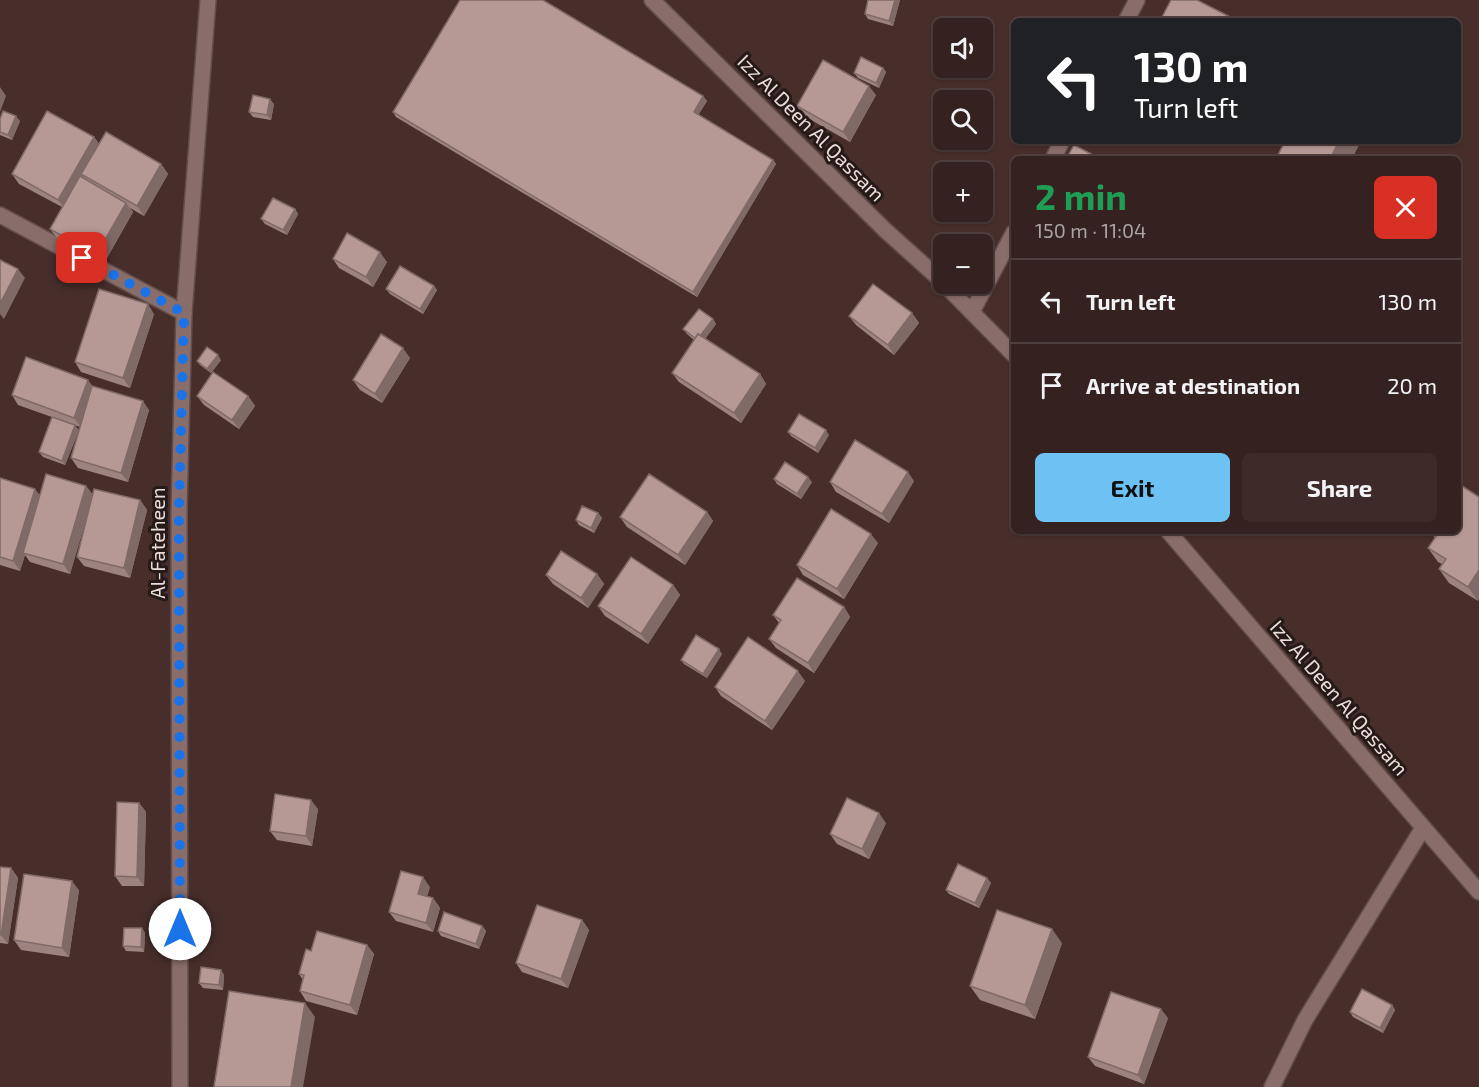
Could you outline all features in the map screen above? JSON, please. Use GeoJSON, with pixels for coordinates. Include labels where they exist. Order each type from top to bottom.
{"type":"FeatureCollection","features":[{"type":"Feature","properties":{"kind":"street","name":"Al-Fateheen"},"geometry":{"type":"LineString","coordinates":[[180,1087],[179,510],[184,313],[208,0]]}},
{"type":"Feature","properties":{"kind":"street","name":"Izz Al Deen Al Qassam"},"geometry":{"type":"LineString","coordinates":[[652,0],[885,230],[933,273]]}},
{"type":"Feature","properties":{"kind":"street"},"geometry":{"type":"LineString","coordinates":[[1128,18],[1137,0]]}},
{"type":"Feature","properties":{"kind":"street"},"geometry":{"type":"LineString","coordinates":[[0,215],[184,313]]}},
{"type":"Feature","properties":{"kind":"street"},"geometry":{"type":"LineString","coordinates":[[973,310],[1011,238]]}},
{"type":"Feature","properties":{"kind":"street","name":"Izz Al Deen Al Qassam"},"geometry":{"type":"LineString","coordinates":[[956,294],[1011,352]]}},
{"type":"Feature","properties":{"kind":"street","name":"Izz Al Deen Al Qassam"},"geometry":{"type":"LineString","coordinates":[[1171,534],[1479,892]]}},
{"type":"Feature","properties":{"kind":"street"},"geometry":{"type":"LineString","coordinates":[[1272,1087],[1305,1020],[1423,828]]}},
{"type":"Feature","properties":{"kind":"building"},"geometry":{"type":"Polygon","coordinates":[[[460,0],[543,0],[703,96],[694,112],[773,160],[693,292],[393,112],[460,0]]]}},
{"type":"Feature","properties":{"kind":"building"},"geometry":{"type":"Polygon","coordinates":[[[868,0],[895,0],[889,21],[865,14],[868,0]]]}},
{"type":"Feature","properties":{"kind":"building"},"geometry":{"type":"Polygon","coordinates":[[[1171,0],[1197,0],[1232,18],[1162,18],[1171,0]]]}},
{"type":"Feature","properties":{"kind":"building"},"geometry":{"type":"Polygon","coordinates":[[[861,57],[883,68],[876,83],[854,73],[861,57]]]}},
{"type":"Feature","properties":{"kind":"building"},"geometry":{"type":"Polygon","coordinates":[[[823,60],[869,86],[843,132],[797,106],[823,60]]]}},
{"type":"Feature","properties":{"kind":"building"},"geometry":{"type":"Polygon","coordinates":[[[253,95],[270,99],[267,115],[249,112],[253,95]]]}},
{"type":"Feature","properties":{"kind":"building"},"geometry":{"type":"Polygon","coordinates":[[[3,111],[16,116],[8,135],[0,132],[0,119],[3,111]]]}},
{"type":"Feature","properties":{"kind":"building"},"geometry":{"type":"Polygon","coordinates":[[[47,111],[94,137],[58,200],[12,174],[47,111]]]}},
{"type":"Feature","properties":{"kind":"building"},"geometry":{"type":"Polygon","coordinates":[[[106,132],[161,164],[137,206],[81,174],[106,132]]]}},
{"type":"Feature","properties":{"kind":"building"},"geometry":{"type":"Polygon","coordinates":[[[1284,144],[1338,144],[1332,156],[1278,156],[1284,144]]]}},
{"type":"Feature","properties":{"kind":"building"},"geometry":{"type":"Polygon","coordinates":[[[1074,145],[1095,156],[1068,156],[1074,145]]]}},
{"type":"Feature","properties":{"kind":"building"},"geometry":{"type":"Polygon","coordinates":[[[80,176],[126,203],[96,255],[50,229],[80,176]]]}},
{"type":"Feature","properties":{"kind":"building"},"geometry":{"type":"Polygon","coordinates":[[[273,198],[295,209],[283,230],[261,219],[273,198]]]}},
{"type":"Feature","properties":{"kind":"building"},"geometry":{"type":"Polygon","coordinates":[[[347,233],[380,252],[366,277],[333,259],[347,233]]]}},
{"type":"Feature","properties":{"kind":"building"},"geometry":{"type":"Polygon","coordinates":[[[0,260],[18,269],[0,304],[0,260]]]}},
{"type":"Feature","properties":{"kind":"building"},"geometry":{"type":"Polygon","coordinates":[[[400,266],[434,286],[420,309],[386,289],[400,266]]]}},
{"type":"Feature","properties":{"kind":"building"},"geometry":{"type":"Polygon","coordinates":[[[873,284],[912,313],[888,345],[849,316],[873,284]]]}},
{"type":"Feature","properties":{"kind":"building"},"geometry":{"type":"Polygon","coordinates":[[[99,289],[148,304],[123,378],[75,362],[99,289]]]}},
{"type":"Feature","properties":{"kind":"building"},"geometry":{"type":"Polygon","coordinates":[[[699,309],[713,319],[700,336],[698,334],[695,338],[683,329],[699,309]]]}},
{"type":"Feature","properties":{"kind":"building"},"geometry":{"type":"Polygon","coordinates":[[[381,334],[403,348],[375,394],[353,380],[381,334]]]}},
{"type":"Feature","properties":{"kind":"building"},"geometry":{"type":"Polygon","coordinates":[[[698,334],[760,374],[734,413],[672,373],[698,334]]]}},
{"type":"Feature","properties":{"kind":"building"},"geometry":{"type":"Polygon","coordinates":[[[207,347],[218,355],[207,369],[197,361],[207,347]]]}},
{"type":"Feature","properties":{"kind":"building"},"geometry":{"type":"Polygon","coordinates":[[[26,357],[88,380],[74,418],[12,395],[26,357]]]}},
{"type":"Feature","properties":{"kind":"building"},"geometry":{"type":"Polygon","coordinates":[[[213,372],[248,396],[232,420],[197,396],[213,372]]]}},
{"type":"Feature","properties":{"kind":"building"},"geometry":{"type":"Polygon","coordinates":[[[92,386],[143,401],[121,473],[71,458],[92,386]]]}},
{"type":"Feature","properties":{"kind":"building"},"geometry":{"type":"Polygon","coordinates":[[[799,414],[826,430],[815,448],[788,432],[799,414]]]}},
{"type":"Feature","properties":{"kind":"building"},"geometry":{"type":"Polygon","coordinates":[[[52,417],[75,425],[62,461],[39,452],[52,417]]]}},
{"type":"Feature","properties":{"kind":"building"},"geometry":{"type":"Polygon","coordinates":[[[855,440],[908,472],[882,514],[830,482],[855,440]]]}},
{"type":"Feature","properties":{"kind":"building"},"geometry":{"type":"Polygon","coordinates":[[[785,462],[808,477],[797,494],[774,479],[785,462]]]}},
{"type":"Feature","properties":{"kind":"building"},"geometry":{"type":"Polygon","coordinates":[[[46,474],[86,486],[63,564],[23,553],[46,474]]]}},
{"type":"Feature","properties":{"kind":"building"},"geometry":{"type":"Polygon","coordinates":[[[649,474],[707,512],[678,555],[620,517],[649,474]]]}},
{"type":"Feature","properties":{"kind":"building"},"geometry":{"type":"Polygon","coordinates":[[[0,478],[35,489],[13,561],[0,557],[0,478]]]}},
{"type":"Feature","properties":{"kind":"building"},"geometry":{"type":"Polygon","coordinates":[[[1461,485],[1479,497],[1479,570],[1468,587],[1439,569],[1446,559],[1428,548],[1436,534],[1461,534],[1461,485]]]}},
{"type":"Feature","properties":{"kind":"building"},"geometry":{"type":"Polygon","coordinates":[[[94,489],[140,500],[124,568],[77,557],[94,489]]]}},
{"type":"Feature","properties":{"kind":"building"},"geometry":{"type":"Polygon","coordinates":[[[582,506],[598,513],[591,528],[576,520],[582,506]]]}},
{"type":"Feature","properties":{"kind":"building"},"geometry":{"type":"Polygon","coordinates":[[[831,509],[871,534],[837,589],[797,565],[831,509]]]}},
{"type":"Feature","properties":{"kind":"building"},"geometry":{"type":"Polygon","coordinates":[[[561,551],[597,574],[581,598],[546,575],[561,551]]]}},
{"type":"Feature","properties":{"kind":"building"},"geometry":{"type":"Polygon","coordinates":[[[631,557],[673,585],[641,634],[598,606],[631,557]]]}},
{"type":"Feature","properties":{"kind":"building"},"geometry":{"type":"Polygon","coordinates":[[[797,578],[844,607],[808,663],[769,639],[781,620],[773,615],[797,578]]]}},
{"type":"Feature","properties":{"kind":"building"},"geometry":{"type":"Polygon","coordinates":[[[696,635],[719,649],[703,674],[681,660],[696,635]]]}},
{"type":"Feature","properties":{"kind":"building"},"geometry":{"type":"Polygon","coordinates":[[[748,637],[798,671],[765,721],[715,687],[748,637]]]}},
{"type":"Feature","properties":{"kind":"building"},"geometry":{"type":"Polygon","coordinates":[[[275,794],[311,800],[306,836],[270,831],[275,794]]]}},
{"type":"Feature","properties":{"kind":"building"},"geometry":{"type":"Polygon","coordinates":[[[847,798],[879,813],[862,849],[830,834],[847,798]]]}},
{"type":"Feature","properties":{"kind":"building"},"geometry":{"type":"Polygon","coordinates":[[[117,802],[139,803],[137,877],[115,876],[117,802]]]}},
{"type":"Feature","properties":{"kind":"building"},"geometry":{"type":"Polygon","coordinates":[[[958,864],[987,878],[975,903],[946,890],[958,864]]]}},
{"type":"Feature","properties":{"kind":"building"},"geometry":{"type":"Polygon","coordinates":[[[0,867],[11,868],[1,935],[0,935],[0,867]]]}},
{"type":"Feature","properties":{"kind":"building"},"geometry":{"type":"Polygon","coordinates":[[[401,871],[423,877],[418,894],[433,898],[426,923],[389,912],[401,871]]]}},
{"type":"Feature","properties":{"kind":"building"},"geometry":{"type":"Polygon","coordinates":[[[24,874],[72,881],[62,948],[14,940],[24,874]]]}},
{"type":"Feature","properties":{"kind":"building"},"geometry":{"type":"Polygon","coordinates":[[[537,905],[582,920],[561,979],[516,963],[537,905]]]}},
{"type":"Feature","properties":{"kind":"building"},"geometry":{"type":"Polygon","coordinates":[[[997,910],[1052,929],[1025,1005],[970,986],[997,910]]]}},
{"type":"Feature","properties":{"kind":"building"},"geometry":{"type":"Polygon","coordinates":[[[444,912],[482,926],[476,944],[438,931],[444,912]]]}},
{"type":"Feature","properties":{"kind":"building"},"geometry":{"type":"Polygon","coordinates":[[[124,928],[142,928],[141,947],[123,946],[124,928]]]}},
{"type":"Feature","properties":{"kind":"building"},"geometry":{"type":"Polygon","coordinates":[[[317,931],[367,945],[350,1005],[300,991],[304,975],[299,974],[306,949],[311,951],[317,931]]]}},
{"type":"Feature","properties":{"kind":"building"},"geometry":{"type":"Polygon","coordinates":[[[201,967],[221,970],[219,985],[199,983],[201,967]]]}},
{"type":"Feature","properties":{"kind":"building"},"geometry":{"type":"Polygon","coordinates":[[[1362,989],[1392,1005],[1380,1028],[1350,1012],[1362,989]]]}},
{"type":"Feature","properties":{"kind":"building"},"geometry":{"type":"Polygon","coordinates":[[[229,991],[305,1003],[291,1087],[214,1087],[229,991]]]}},
{"type":"Feature","properties":{"kind":"building"},"geometry":{"type":"Polygon","coordinates":[[[1111,992],[1161,1009],[1138,1075],[1088,1057],[1111,992]]]}},
{"type":"Feature","properties":{"kind":"route"},"geometry":{"type":"LineString","coordinates":[[82,258],[184,313],[179,510],[180,929]]}}]}
